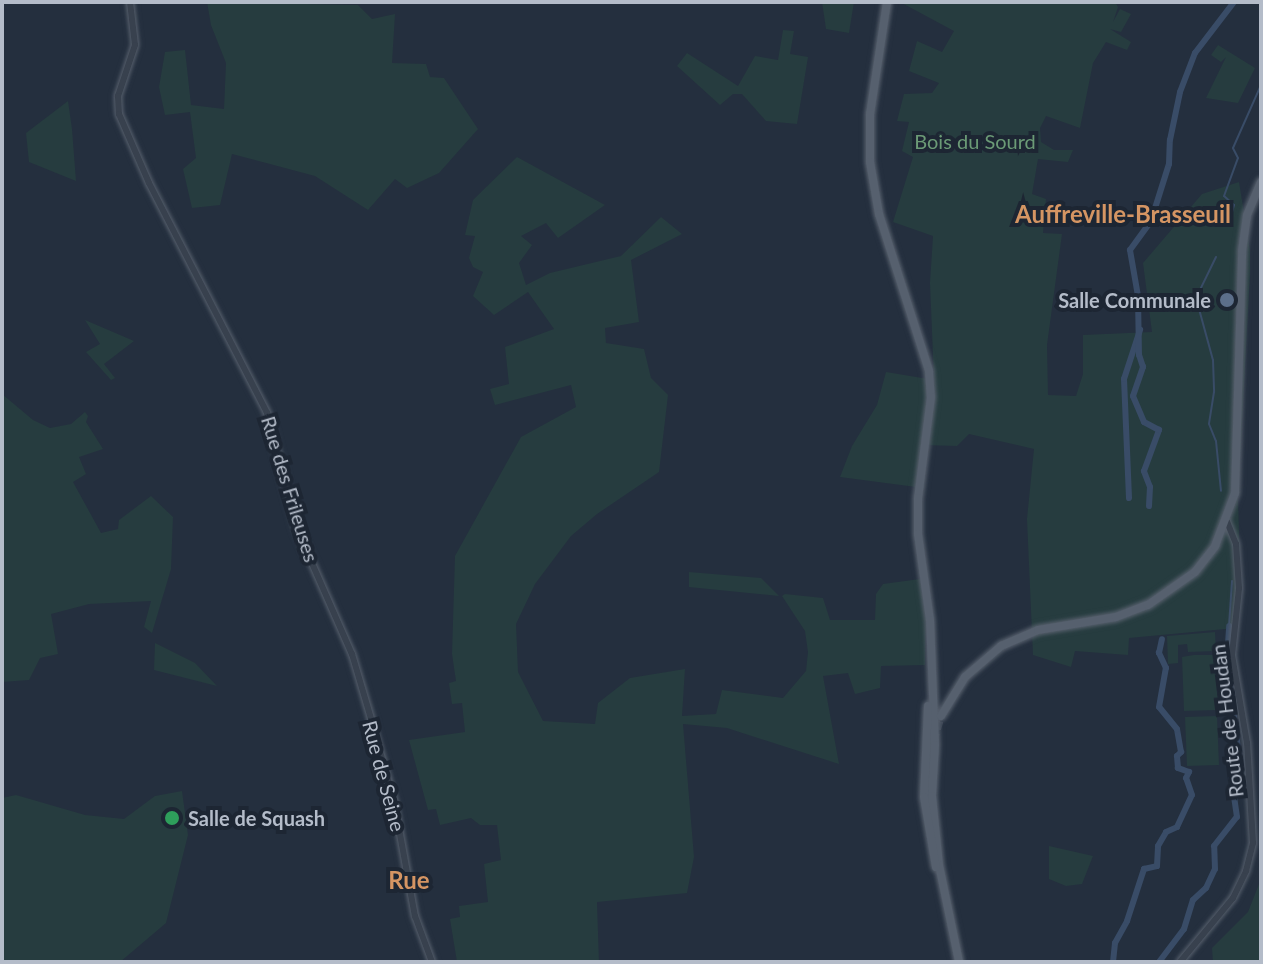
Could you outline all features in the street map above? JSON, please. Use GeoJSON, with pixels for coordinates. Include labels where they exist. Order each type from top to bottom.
{"type":"FeatureCollection","features":[{"type":"Feature","properties":{"kind":"main road"},"geometry":{"type":"LineString","coordinates":[[887,2],[872,102],[870,151],[874,193],[930,381],[917,525],[932,654],[935,745],[932,796],[944,905]]}},
{"type":"Feature","properties":{"kind":"main road"},"geometry":{"type":"LineString","coordinates":[[941,716],[970,672],[1008,643],[1044,628],[1134,611],[1183,582],[1223,535],[1233,493],[1236,455],[1244,239],[1249,208],[1261,182]]}},
{"type":"Feature","properties":{"kind":"main road"},"geometry":{"type":"LineString","coordinates":[[1223,535],[1233,493]]}},
{"type":"Feature","properties":{"kind":"main road"},"geometry":{"type":"LineString","coordinates":[[932,654],[924,797],[956,962]]}},
{"type":"Feature","properties":{"kind":"main road"},"geometry":{"type":"LineString","coordinates":[[930,752],[928,795],[956,962]]}},
{"type":"Feature","properties":{"kind":"street","name":"Rue des Frileuses"},"geometry":{"type":"LineString","coordinates":[[130,2],[135,45],[117,104],[146,178],[267,413],[297,529],[355,661],[372,722]]}},
{"type":"Feature","properties":{"kind":"street","name":"Route de Houdan"},"geometry":{"type":"LineString","coordinates":[[1180,962],[1233,898],[1246,871],[1253,843],[1247,743],[1232,655],[1239,588],[1236,549],[1223,535]]}},
{"type":"Feature","properties":{"kind":"street","name":"Rue de Seine"},"geometry":{"type":"LineString","coordinates":[[372,722],[394,801],[415,916],[432,962]]}},
{"type":"Feature","properties":{"kind":"green space"},"geometry":{"type":"Polygon","coordinates":[[[207,2],[358,5],[372,19],[395,14],[392,63],[426,64],[430,77],[444,78],[478,129],[439,173],[407,188],[395,179],[368,210],[315,176],[232,154],[220,205],[192,208],[183,169],[196,158],[190,112],[165,115],[159,87],[165,52],[185,50],[191,105],[224,109],[226,63],[211,25],[207,2]]]}},
{"type":"Feature","properties":{"kind":"green space"},"geometry":{"type":"Polygon","coordinates":[[[822,2],[854,2],[849,33],[826,29],[822,2]]]}},
{"type":"Feature","properties":{"kind":"green space","name":"Bois du Sourd"},"geometry":{"type":"Polygon","coordinates":[[[900,2],[1115,2],[1118,7],[1113,22],[1120,9],[1131,14],[1121,32],[1110,29],[1131,42],[1127,50],[1106,42],[1093,63],[1080,128],[1046,116],[1040,128],[1041,142],[1054,150],[1073,150],[1068,162],[1038,159],[1032,194],[1046,199],[1043,233],[1062,234],[1047,345],[1048,395],[1076,396],[1083,374],[1083,335],[1152,332],[1143,263],[1202,194],[1239,182],[1250,250],[1250,274],[1238,498],[1241,597],[1236,628],[1129,638],[1128,655],[1075,651],[1071,667],[1033,655],[1027,519],[1034,449],[969,434],[957,446],[922,445],[916,487],[840,477],[852,446],[877,405],[886,372],[934,380],[930,283],[933,236],[893,222],[913,157],[902,151],[909,122],[897,121],[904,94],[932,93],[939,83],[909,71],[917,41],[942,52],[954,31],[900,2]]]}},
{"type":"Feature","properties":{"kind":"green space"},"geometry":{"type":"Polygon","coordinates":[[[783,30],[794,31],[790,54],[808,57],[797,124],[766,121],[742,94],[733,94],[720,105],[677,66],[687,53],[738,86],[755,56],[778,60],[783,30]]]}},
{"type":"Feature","properties":{"kind":"green space"},"geometry":{"type":"Polygon","coordinates":[[[1218,45],[1255,68],[1238,103],[1206,98],[1226,57],[1221,62],[1211,55],[1218,45]]]}},
{"type":"Feature","properties":{"kind":"green space"},"geometry":{"type":"Polygon","coordinates":[[[68,101],[76,181],[29,162],[26,133],[68,101]]]}},
{"type":"Feature","properties":{"kind":"green space"},"geometry":{"type":"Polygon","coordinates":[[[517,157],[605,205],[558,238],[546,223],[521,236],[532,245],[519,263],[526,285],[550,273],[621,256],[661,217],[682,234],[631,260],[639,322],[605,328],[606,343],[644,349],[651,378],[668,395],[659,472],[597,514],[571,536],[535,584],[516,624],[518,672],[543,721],[595,724],[598,703],[630,678],[685,669],[682,716],[716,714],[722,690],[783,698],[806,671],[808,652],[805,631],[782,596],[785,594],[823,598],[830,620],[875,620],[876,594],[883,584],[920,579],[926,620],[925,665],[881,666],[880,688],[855,694],[848,673],[823,676],[839,764],[727,728],[683,724],[694,857],[687,893],[597,902],[599,962],[457,962],[450,919],[460,917],[459,906],[488,902],[484,864],[501,860],[497,825],[480,825],[471,818],[440,825],[436,809],[428,810],[409,740],[465,732],[462,703],[452,704],[449,683],[456,681],[452,654],[455,556],[521,437],[576,407],[571,385],[495,405],[490,389],[509,384],[505,347],[554,329],[528,292],[494,315],[473,296],[483,272],[473,267],[469,258],[475,236],[465,235],[473,200],[517,157]]]}},
{"type":"Feature","properties":{"kind":"green space"},"geometry":{"type":"Polygon","coordinates":[[[85,320],[134,341],[104,364],[115,378],[111,380],[86,352],[100,344],[85,320]]]}},
{"type":"Feature","properties":{"kind":"green space"},"geometry":{"type":"Polygon","coordinates":[[[2,394],[33,420],[50,428],[71,424],[85,412],[88,416],[86,422],[103,449],[79,457],[86,474],[73,482],[101,533],[118,529],[119,520],[151,496],[173,517],[171,569],[152,633],[144,627],[151,601],[89,604],[51,614],[58,654],[40,658],[29,680],[2,682],[2,394]]]}},
{"type":"Feature","properties":{"kind":"green space"},"geometry":{"type":"Polygon","coordinates":[[[689,572],[761,578],[779,596],[689,587],[689,572]]]}},
{"type":"Feature","properties":{"kind":"green space"},"geometry":{"type":"Polygon","coordinates":[[[1215,632],[1216,651],[1188,652],[1187,644],[1178,645],[1178,663],[1168,664],[1167,636],[1215,632]]]}},
{"type":"Feature","properties":{"kind":"green space"},"geometry":{"type":"Polygon","coordinates":[[[155,643],[195,663],[217,686],[154,670],[155,643]]]}},
{"type":"Feature","properties":{"kind":"green space"},"geometry":{"type":"Polygon","coordinates":[[[1216,655],[1218,710],[1184,711],[1182,657],[1216,655]]]}},
{"type":"Feature","properties":{"kind":"green space"},"geometry":{"type":"Polygon","coordinates":[[[1217,716],[1219,765],[1187,766],[1185,717],[1217,716]]]}},
{"type":"Feature","properties":{"kind":"green space"},"geometry":{"type":"Polygon","coordinates":[[[182,791],[188,835],[166,923],[120,962],[2,962],[2,798],[16,795],[85,815],[124,819],[155,796],[182,791]]]}},
{"type":"Feature","properties":{"kind":"green space"},"geometry":{"type":"Polygon","coordinates":[[[1049,846],[1093,856],[1082,884],[1066,886],[1049,879],[1049,846]]]}},
{"type":"Feature","properties":{"kind":"green space"},"geometry":{"type":"Polygon","coordinates":[[[1261,879],[1261,962],[1213,962],[1212,948],[1248,912],[1261,879]]]}},
{"type":"Feature","properties":{"kind":"waterway"},"geometry":{"type":"LineString","coordinates":[[1149,506],[1150,487],[1144,471],[1159,430],[1144,422],[1133,396],[1143,367],[1139,355],[1138,296],[1130,250],[1151,221],[1169,164],[1170,140],[1180,92],[1195,53],[1234,2]]}},
{"type":"Feature","properties":{"kind":"waterway"},"geometry":{"type":"LineString","coordinates":[[1228,226],[1234,205],[1224,196],[1238,158],[1233,148],[1261,85]]}},
{"type":"Feature","properties":{"kind":"waterway"},"geometry":{"type":"LineString","coordinates":[[1216,257],[1196,298],[1213,360],[1214,392],[1209,424],[1216,441],[1221,491]]}},
{"type":"Feature","properties":{"kind":"waterway"},"geometry":{"type":"LineString","coordinates":[[1129,498],[1124,379],[1140,330]]}},
{"type":"Feature","properties":{"kind":"waterway"},"geometry":{"type":"LineString","coordinates":[[1229,626],[1232,581]]}},
{"type":"Feature","properties":{"kind":"waterway"},"geometry":{"type":"LineString","coordinates":[[1159,962],[1184,929],[1193,900],[1206,888],[1215,869],[1214,846],[1237,817],[1231,776],[1238,749],[1227,658],[1229,626]]}},
{"type":"Feature","properties":{"kind":"waterway"},"geometry":{"type":"LineString","coordinates":[[1113,962],[1115,943],[1127,921],[1144,869],[1157,866],[1158,846],[1166,832],[1177,827],[1192,795],[1186,778],[1189,772],[1178,768],[1177,756],[1181,752],[1177,729],[1159,707],[1166,668],[1159,653],[1162,639]]}},
{"type":"Feature","properties":{"kind":"tunnel"},"geometry":{"type":"LineString","coordinates":[[930,752],[941,716]]}},
{"type":"Feature","properties":{"kind":"place","name":"Salle Communale"},"geometry":{"type":"Point","coordinates":[1227,300]}},
{"type":"Feature","properties":{"kind":"place","name":"Salle de Squash"},"geometry":{"type":"Point","coordinates":[172,818]}},
{"type":"Feature","properties":{"kind":"district","name":"Auffreville-Brasseuil"},"geometry":{"type":"Point","coordinates":[1123,214]}},
{"type":"Feature","properties":{"kind":"district","name":"Rue"},"geometry":{"type":"Point","coordinates":[409,880]}}]}
